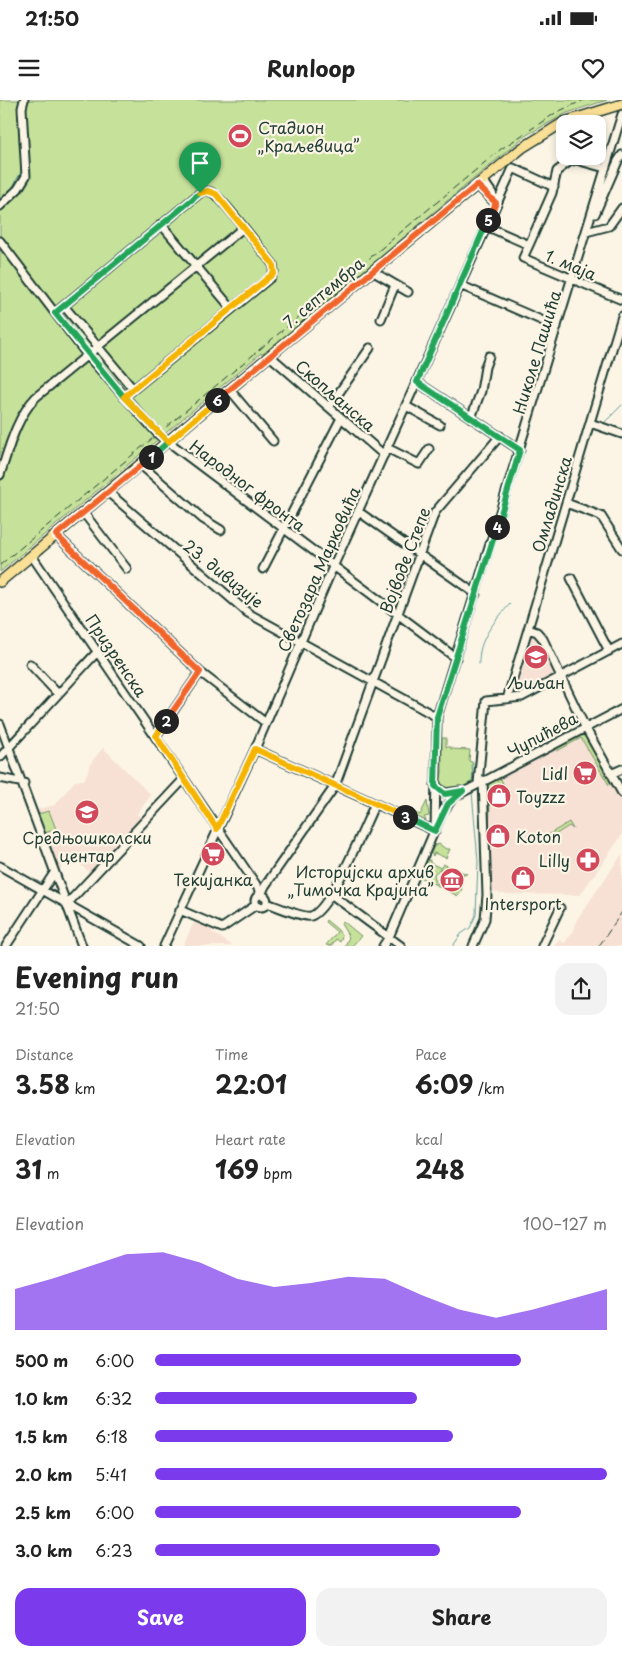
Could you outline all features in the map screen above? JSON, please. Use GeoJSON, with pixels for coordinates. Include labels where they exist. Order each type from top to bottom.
{"type":"FeatureCollection","features":[{"type":"Feature","properties":{"kind":"main road","name":"7. септембра"},"geometry":{"type":"LineString","coordinates":[[0,582],[372,271],[527,145],[557,126],[588,113],[622,104]]}},
{"type":"Feature","properties":{"kind":"street"},"geometry":{"type":"LineString","coordinates":[[0,206],[18,189],[26,176],[22,108],[24,100]]}},
{"type":"Feature","properties":{"kind":"street"},"geometry":{"type":"LineString","coordinates":[[622,115],[622,123]]}},
{"type":"Feature","properties":{"kind":"street","name":"Николе Пашића"},"geometry":{"type":"LineString","coordinates":[[382,946],[389,937],[435,831],[434,798],[437,717],[622,115]]}},
{"type":"Feature","properties":{"kind":"street","name":"Николе Пашића"},"geometry":{"type":"LineString","coordinates":[[589,223],[597,210],[622,155]]}},
{"type":"Feature","properties":{"kind":"street"},"geometry":{"type":"LineString","coordinates":[[486,226],[529,245],[554,187],[557,172],[572,160],[579,160],[605,168]]}},
{"type":"Feature","properties":{"kind":"street","name":"Светозара Марковића"},"geometry":{"type":"LineString","coordinates":[[164,946],[255,749],[333,567],[512,168],[554,187]]}},
{"type":"Feature","properties":{"kind":"street"},"geometry":{"type":"LineString","coordinates":[[480,183],[496,203]]}},
{"type":"Feature","properties":{"kind":"street"},"geometry":{"type":"LineString","coordinates":[[55,313],[200,193],[208,191],[216,194],[273,264],[274,271],[271,277],[124,397]]}},
{"type":"Feature","properties":{"kind":"street"},"geometry":{"type":"LineString","coordinates":[[586,232],[609,226],[622,208]]}},
{"type":"Feature","properties":{"kind":"street"},"geometry":{"type":"LineString","coordinates":[[161,224],[232,309]]}},
{"type":"Feature","properties":{"kind":"street"},"geometry":{"type":"LineString","coordinates":[[0,475],[11,440],[26,409],[36,397],[243,228]]}},
{"type":"Feature","properties":{"kind":"street","name":"Народног фронта"},"geometry":{"type":"LineString","coordinates":[[0,241],[87,355],[124,397],[168,442],[397,616],[456,658]]}},
{"type":"Feature","properties":{"kind":"street","name":"1. маја"},"geometry":{"type":"LineString","coordinates":[[529,245],[523,258],[622,300]]}},
{"type":"Feature","properties":{"kind":"street"},"geometry":{"type":"LineString","coordinates":[[372,271],[408,292]]}},
{"type":"Feature","properties":{"kind":"street"},"geometry":{"type":"LineString","coordinates":[[381,318],[395,285]]}},
{"type":"Feature","properties":{"kind":"street"},"geometry":{"type":"LineString","coordinates":[[460,285],[557,327]]}},
{"type":"Feature","properties":{"kind":"street"},"geometry":{"type":"LineString","coordinates":[[64,306],[133,389]]}},
{"type":"Feature","properties":{"kind":"street","name":"Омладинска"},"geometry":{"type":"LineString","coordinates":[[508,699],[622,316]]}},
{"type":"Feature","properties":{"kind":"street"},"geometry":{"type":"LineString","coordinates":[[328,407],[370,348]]}},
{"type":"Feature","properties":{"kind":"street","name":"Скопљанска"},"geometry":{"type":"LineString","coordinates":[[270,356],[384,455]]}},
{"type":"Feature","properties":{"kind":"street"},"geometry":{"type":"LineString","coordinates":[[471,418],[481,390],[489,356]]}},
{"type":"Feature","properties":{"kind":"street"},"geometry":{"type":"LineString","coordinates":[[417,382],[520,450]]}},
{"type":"Feature","properties":{"kind":"street"},"geometry":{"type":"LineString","coordinates":[[230,390],[273,441]]}},
{"type":"Feature","properties":{"kind":"street"},"geometry":{"type":"LineString","coordinates":[[406,406],[440,425]]}},
{"type":"Feature","properties":{"kind":"street"},"geometry":{"type":"LineString","coordinates":[[262,568],[284,530],[340,418]]}},
{"type":"Feature","properties":{"kind":"street"},"geometry":{"type":"LineString","coordinates":[[590,423],[622,434]]}},
{"type":"Feature","properties":{"kind":"street","name":"Војводе Степе"},"geometry":{"type":"LineString","coordinates":[[260,895],[335,786],[438,507],[500,436]]}},
{"type":"Feature","properties":{"kind":"street"},"geometry":{"type":"LineString","coordinates":[[387,448],[419,464],[429,448]]}},
{"type":"Feature","properties":{"kind":"street"},"geometry":{"type":"LineString","coordinates":[[141,465],[203,519],[221,530]]}},
{"type":"Feature","properties":{"kind":"street","name":"23. дивизије"},"geometry":{"type":"LineString","coordinates":[[109,492],[241,608],[437,717]]}},
{"type":"Feature","properties":{"kind":"street"},"geometry":{"type":"LineString","coordinates":[[566,503],[601,516],[622,549]]}},
{"type":"Feature","properties":{"kind":"street"},"geometry":{"type":"LineString","coordinates":[[83,512],[127,569]]}},
{"type":"Feature","properties":{"kind":"street"},"geometry":{"type":"LineString","coordinates":[[359,512],[476,594]]}},
{"type":"Feature","properties":{"kind":"street"},"geometry":{"type":"LineString","coordinates":[[56,535],[200,672],[266,723]]}},
{"type":"Feature","properties":{"kind":"street","name":"Призренска"},"geometry":{"type":"LineString","coordinates":[[32,556],[156,736],[183,780],[258,888],[260,895]]}},
{"type":"Feature","properties":{"kind":"street"},"geometry":{"type":"LineString","coordinates":[[572,578],[609,651]]}},
{"type":"Feature","properties":{"kind":"street"},"geometry":{"type":"LineString","coordinates":[[528,628],[541,636],[585,727],[622,793]]}},
{"type":"Feature","properties":{"kind":"street"},"geometry":{"type":"LineString","coordinates":[[473,946],[485,919],[487,896],[477,784],[485,703],[489,699],[522,697],[622,644]]}},
{"type":"Feature","properties":{"kind":"street"},"geometry":{"type":"LineString","coordinates":[[0,757],[98,652]]}},
{"type":"Feature","properties":{"kind":"street"},"geometry":{"type":"LineString","coordinates":[[30,664],[58,694]]}},
{"type":"Feature","properties":{"kind":"street"},"geometry":{"type":"LineString","coordinates":[[156,736],[200,672]]}},
{"type":"Feature","properties":{"kind":"street","name":"Чупићева"},"geometry":{"type":"LineString","coordinates":[[463,791],[622,709]]}},
{"type":"Feature","properties":{"kind":"street"},"geometry":{"type":"LineString","coordinates":[[0,724],[24,783],[54,873],[82,946]]}},
{"type":"Feature","properties":{"kind":"street"},"geometry":{"type":"LineString","coordinates":[[255,749],[435,831],[448,804],[463,791]]}},
{"type":"Feature","properties":{"kind":"street"},"geometry":{"type":"LineString","coordinates":[[611,774],[622,769]]}},
{"type":"Feature","properties":{"kind":"street"},"geometry":{"type":"LineString","coordinates":[[0,778],[24,783]]}},
{"type":"Feature","properties":{"kind":"street"},"geometry":{"type":"LineString","coordinates":[[67,904],[183,780]]}},
{"type":"Feature","properties":{"kind":"street"},"geometry":{"type":"LineString","coordinates":[[435,786],[445,794]]}},
{"type":"Feature","properties":{"kind":"street"},"geometry":{"type":"LineString","coordinates":[[448,804],[441,804],[434,798],[463,791]]}},
{"type":"Feature","properties":{"kind":"street"},"geometry":{"type":"LineString","coordinates":[[267,903],[306,916],[312,916],[332,895],[375,804]]}},
{"type":"Feature","properties":{"kind":"street"},"geometry":{"type":"LineString","coordinates":[[0,866],[141,946]]}},
{"type":"Feature","properties":{"kind":"street"},"geometry":{"type":"LineString","coordinates":[[6,946],[54,873]]}},
{"type":"Feature","properties":{"kind":"street"},"geometry":{"type":"LineString","coordinates":[[256,905],[255,900],[260,895],[266,897],[267,903]]}},
{"type":"Feature","properties":{"kind":"street"},"geometry":{"type":"LineString","coordinates":[[332,895],[401,946]]}},
{"type":"Feature","properties":{"kind":"street"},"geometry":{"type":"LineString","coordinates":[[256,905],[263,907],[267,903]]}},
{"type":"Feature","properties":{"kind":"street"},"geometry":{"type":"LineString","coordinates":[[180,910],[222,928],[256,905]]}},
{"type":"Feature","properties":{"kind":"street"},"geometry":{"type":"LineString","coordinates":[[542,946],[560,908]]}},
{"type":"Feature","properties":{"kind":"shaded area","name":"Љиљан"},"geometry":{"type":"Polygon","coordinates":[[[529,632],[539,637],[558,674],[516,696],[512,695],[529,632]]]}},
{"type":"Feature","properties":{"kind":"shaded area"},"geometry":{"type":"Polygon","coordinates":[[[586,729],[622,794],[622,835],[580,895],[501,894],[490,890],[486,782],[586,729]]]}},
{"type":"Feature","properties":{"kind":"shaded area","name":"Средњошколски центар"},"geometry":{"type":"Polygon","coordinates":[[[103,748],[151,795],[137,814],[142,818],[92,874],[70,857],[57,872],[35,810],[55,805],[75,781],[84,780],[93,760],[103,748]]]}},
{"type":"Feature","properties":{"kind":"shaded area"},"geometry":{"type":"Polygon","coordinates":[[[622,854],[622,946],[554,946],[559,940],[565,943],[575,928],[576,921],[622,854]]]}},
{"type":"Feature","properties":{"kind":"shaded area"},"geometry":{"type":"Polygon","coordinates":[[[195,920],[213,928],[212,932],[233,946],[183,946],[195,920]]]}},
{"type":"Feature","properties":{"kind":"green space"},"geometry":{"type":"Polygon","coordinates":[[[0,100],[607,100],[563,115],[556,115],[556,119],[525,136],[263,355],[261,353],[0,572],[0,100]]]}},
{"type":"Feature","properties":{"kind":"green space"},"geometry":{"type":"Polygon","coordinates":[[[581,733],[585,734],[613,783],[609,785],[581,738],[557,751],[556,747],[581,733]]]}},
{"type":"Feature","properties":{"kind":"green space"},"geometry":{"type":"Polygon","coordinates":[[[442,738],[446,738],[446,747],[470,750],[469,761],[472,762],[473,781],[471,785],[459,790],[448,791],[439,784],[442,773],[442,738]]]}},
{"type":"Feature","properties":{"kind":"green space"},"geometry":{"type":"Polygon","coordinates":[[[499,775],[505,788],[490,788],[489,851],[486,782],[499,775]]]}},
{"type":"Feature","properties":{"kind":"green space"},"geometry":{"type":"Polygon","coordinates":[[[427,801],[429,816],[424,817],[426,820],[422,821],[409,815],[411,811],[420,815],[427,801]]]}},
{"type":"Feature","properties":{"kind":"green space"},"geometry":{"type":"Polygon","coordinates":[[[49,811],[56,829],[45,833],[38,814],[49,811]]]}},
{"type":"Feature","properties":{"kind":"green space"},"geometry":{"type":"Polygon","coordinates":[[[569,822],[573,829],[569,826],[553,836],[553,839],[548,835],[569,822]]]}},
{"type":"Feature","properties":{"kind":"green space"},"geometry":{"type":"Polygon","coordinates":[[[439,844],[446,849],[450,849],[446,858],[434,853],[433,856],[431,854],[434,846],[439,844]]]}},
{"type":"Feature","properties":{"kind":"green space"},"geometry":{"type":"Polygon","coordinates":[[[430,860],[430,863],[441,868],[443,864],[467,874],[440,869],[434,874],[436,883],[462,889],[458,896],[420,877],[426,862],[430,860]]]}},
{"type":"Feature","properties":{"kind":"green space"},"geometry":{"type":"Polygon","coordinates":[[[326,920],[342,936],[340,942],[336,939],[331,946],[326,945],[337,932],[325,922],[326,920]]]}},
{"type":"Feature","properties":{"kind":"green space"},"geometry":{"type":"Polygon","coordinates":[[[343,921],[361,936],[352,946],[345,946],[349,937],[341,924],[343,921]]]}},
{"type":"Feature","properties":{"kind":"waterway"},"geometry":{"type":"LineString","coordinates":[[19,108],[19,119]]}},
{"type":"Feature","properties":{"kind":"waterway"},"geometry":{"type":"LineString","coordinates":[[0,199],[12,188],[22,170]]}},
{"type":"Feature","properties":{"kind":"waterway"},"geometry":{"type":"LineString","coordinates":[[604,423],[622,405]]}},
{"type":"Feature","properties":{"kind":"waterway"},"geometry":{"type":"LineString","coordinates":[[479,664],[481,647],[488,631],[510,604]]}},
{"type":"Feature","properties":{"kind":"waterway"},"geometry":{"type":"LineString","coordinates":[[472,785],[473,763]]}},
{"type":"Feature","properties":{"kind":"waterway"},"geometry":{"type":"LineString","coordinates":[[453,946],[461,934],[470,928],[476,915],[478,861],[472,792]]}},
{"type":"Feature","properties":{"kind":"railway"},"geometry":{"type":"LineString","coordinates":[[0,565],[501,149],[557,112],[584,100]]}},
{"type":"Feature","properties":{"kind":"railway"},"geometry":{"type":"LineString","coordinates":[[599,946],[622,912]]}},
{"type":"Feature","properties":{"kind":"place","name":"Стадион „Краљевица”"},"geometry":{"type":"Point","coordinates":[240,136]}},
{"type":"Feature","properties":{"kind":"place","name":"Љиљан"},"geometry":{"type":"Point","coordinates":[536,657]}},
{"type":"Feature","properties":{"kind":"place","name":"Lidl"},"geometry":{"type":"Point","coordinates":[585,773]}},
{"type":"Feature","properties":{"kind":"place","name":"Toyzzz"},"geometry":{"type":"Point","coordinates":[499,796]}},
{"type":"Feature","properties":{"kind":"place","name":"Средњошколски центар"},"geometry":{"type":"Point","coordinates":[87,812]}},
{"type":"Feature","properties":{"kind":"place","name":"Koton"},"geometry":{"type":"Point","coordinates":[498,836]}},
{"type":"Feature","properties":{"kind":"place","name":"Текијанка"},"geometry":{"type":"Point","coordinates":[213,854]}},
{"type":"Feature","properties":{"kind":"place","name":"Lilly"},"geometry":{"type":"Point","coordinates":[588,860]}},
{"type":"Feature","properties":{"kind":"place","name":"Intersport"},"geometry":{"type":"Point","coordinates":[523,878]}},
{"type":"Feature","properties":{"kind":"place","name":"Историјски архив „Тимочка Крајина”"},"geometry":{"type":"Point","coordinates":[452,880]}},
{"type":"Feature","properties":{"kind":"route"},"geometry":{"type":"LineString","coordinates":[[200,193],[55,313],[87,355],[124,397],[158,434],[168,442],[56,535],[200,672],[156,736],[183,780],[217,829],[255,749],[435,831],[442,813],[448,804],[463,791],[445,794],[435,786],[437,717],[520,450],[417,382],[496,203],[477,185],[168,442],[158,434],[124,397],[274,273],[273,264],[216,194],[208,191],[200,193]]}}]}
